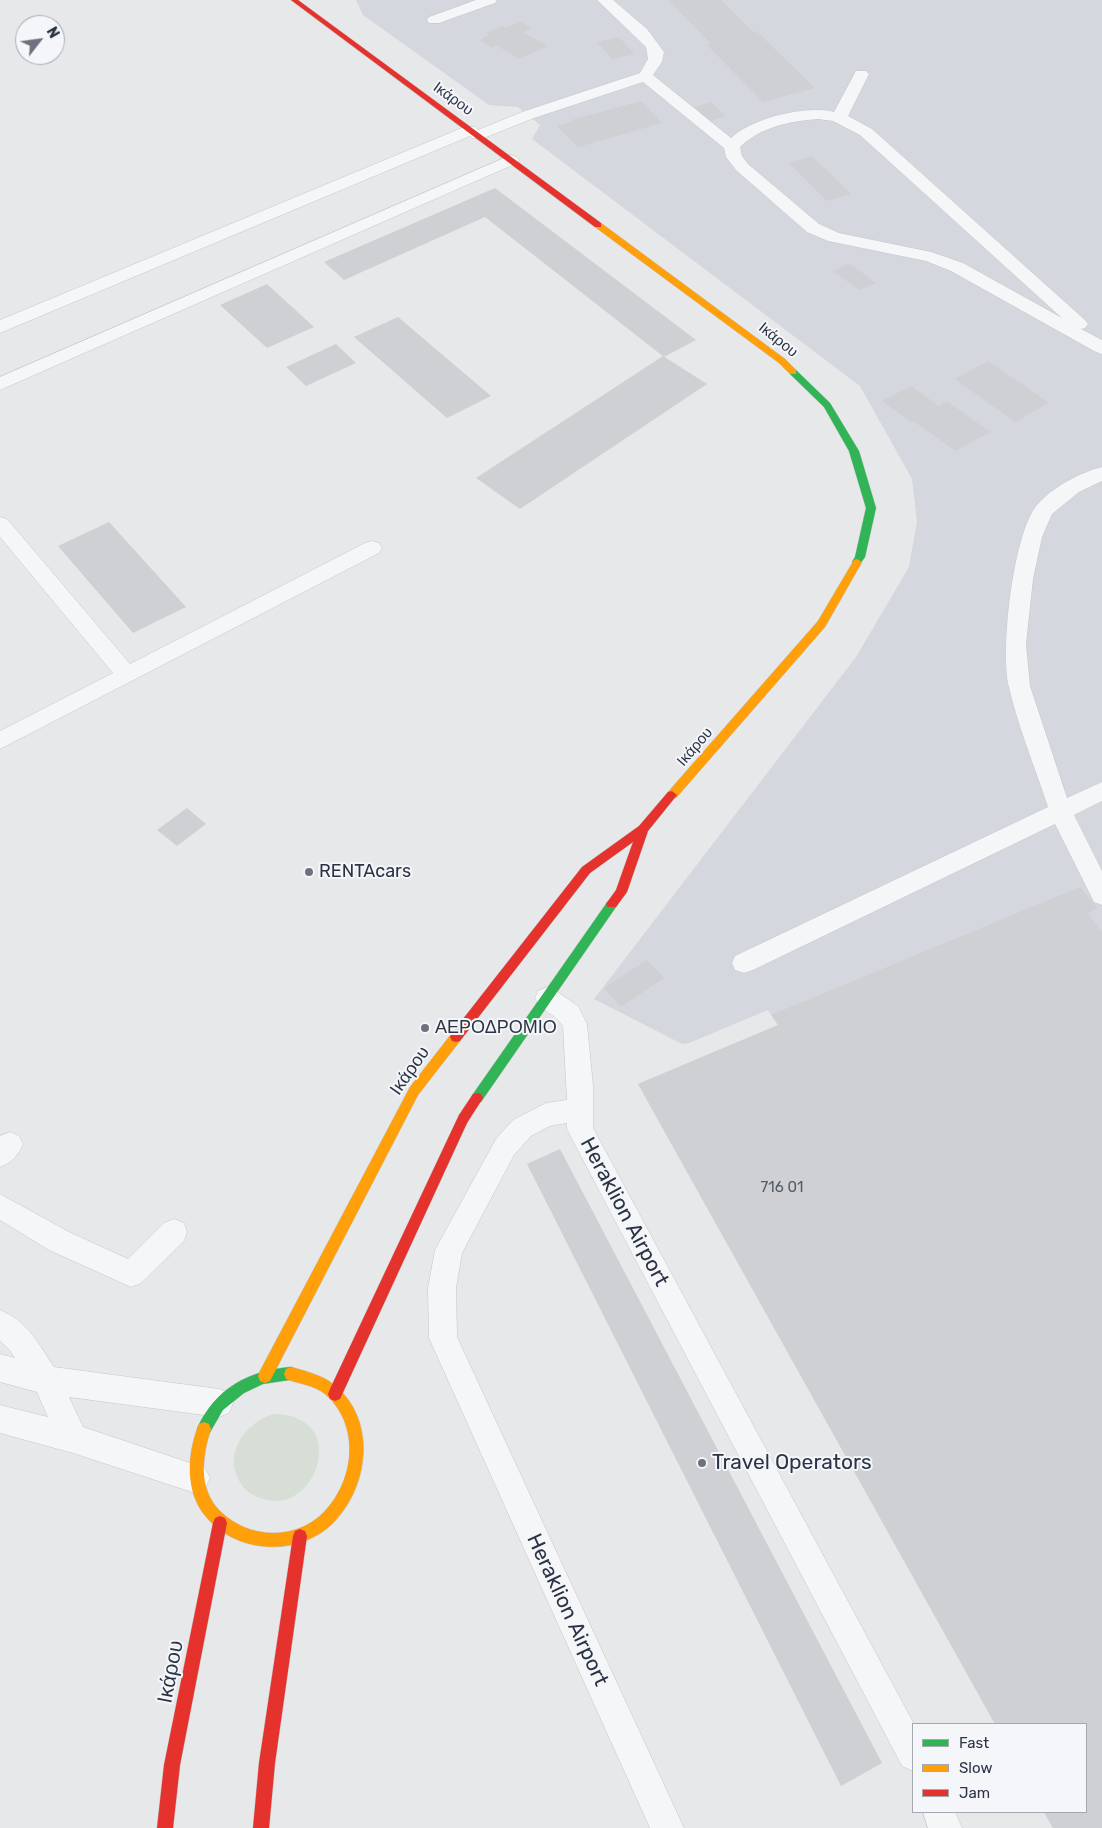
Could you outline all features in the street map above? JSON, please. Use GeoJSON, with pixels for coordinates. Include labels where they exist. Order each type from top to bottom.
{"type":"FeatureCollection","features":[{"type":"Feature","properties":{"kind":"main road","name":"Ικάρου"},"geometry":{"type":"LineString","coordinates":[[265,1376],[414,1090],[586,870],[642,829],[822,624],[860,557],[871,508],[854,451],[827,405],[782,361],[294,0]]}},
{"type":"Feature","properties":{"kind":"main road","name":"Ικάρου"},"geometry":{"type":"LineString","coordinates":[[336,1394],[462,1119],[621,892],[642,829]]}},
{"type":"Feature","properties":{"kind":"main road"},"geometry":{"type":"LineString","coordinates":[[291,1374],[315,1380],[336,1394],[351,1416],[356,1433],[358,1442],[356,1470],[344,1497],[325,1520],[300,1536],[271,1542],[244,1537],[220,1523],[204,1503],[195,1478],[196,1451],[204,1425],[220,1403],[241,1386],[265,1376],[291,1374]]}},
{"type":"Feature","properties":{"kind":"main road","name":"Ικάρου"},"geometry":{"type":"LineString","coordinates":[[165,1828],[172,1765],[220,1523]]}},
{"type":"Feature","properties":{"kind":"main road"},"geometry":{"type":"LineString","coordinates":[[261,1828],[267,1763],[300,1536]]}},
{"type":"Feature","properties":{"kind":"lane"},"geometry":{"type":"LineString","coordinates":[[448,0],[461,10]]}},
{"type":"Feature","properties":{"kind":"lane"},"geometry":{"type":"LineString","coordinates":[[434,20],[490,0]]}},
{"type":"Feature","properties":{"kind":"lane"},"geometry":{"type":"LineString","coordinates":[[0,326],[474,133],[645,76],[655,59],[656,50],[650,41],[604,0]]}},
{"type":"Feature","properties":{"kind":"lane"},"geometry":{"type":"LineString","coordinates":[[839,118],[861,74]]}},
{"type":"Feature","properties":{"kind":"lane"},"geometry":{"type":"LineString","coordinates":[[645,76],[732,146],[734,156],[742,167],[813,228],[834,237],[931,257],[957,267],[1102,346]]}},
{"type":"Feature","properties":{"kind":"lane"},"geometry":{"type":"LineString","coordinates":[[732,146],[741,136],[753,130],[814,114],[839,118],[866,132],[1102,346]]}},
{"type":"Feature","properties":{"kind":"lane"},"geometry":{"type":"LineString","coordinates":[[0,384],[511,160]]}},
{"type":"Feature","properties":{"kind":"lane"},"geometry":{"type":"LineString","coordinates":[[1102,473],[1072,487],[1044,510],[1032,537],[1023,579],[1015,644],[1019,686],[1060,810],[1102,895]]}},
{"type":"Feature","properties":{"kind":"lane"},"geometry":{"type":"LineString","coordinates":[[0,524],[127,676]]}},
{"type":"Feature","properties":{"kind":"lane"},"geometry":{"type":"LineString","coordinates":[[0,741],[372,548]]}},
{"type":"Feature","properties":{"kind":"lane"},"geometry":{"type":"LineString","coordinates":[[744,963],[1102,791]]}},
{"type":"Feature","properties":{"kind":"lane"},"geometry":{"type":"LineString","coordinates":[[547,998],[569,1014],[575,1024],[580,1086],[579,1109]]}},
{"type":"Feature","properties":{"kind":"lane","name":"Heraklion Airport"},"geometry":{"type":"LineString","coordinates":[[668,1828],[443,1338],[442,1288],[449,1250],[505,1147],[522,1128],[546,1115],[579,1109],[580,1129],[912,1753]]}},
{"type":"Feature","properties":{"kind":"lane"},"geometry":{"type":"LineString","coordinates":[[0,1206],[59,1241],[130,1274],[174,1232]]}},
{"type":"Feature","properties":{"kind":"lane"},"geometry":{"type":"LineString","coordinates":[[0,1324],[19,1339],[46,1380],[73,1438]]}},
{"type":"Feature","properties":{"kind":"lane"},"geometry":{"type":"LineString","coordinates":[[0,1368],[46,1380],[220,1403]]}},
{"type":"Feature","properties":{"kind":"lane"},"geometry":{"type":"LineString","coordinates":[[0,1419],[73,1438],[195,1478]]}},
{"type":"Feature","properties":{"kind":"lane"},"geometry":{"type":"LineString","coordinates":[[939,1813],[945,1828]]}},
{"type":"Feature","properties":{"kind":"shaded area"},"geometry":{"type":"Polygon","coordinates":[[[356,0],[1102,0],[1102,1828],[1053,1828],[1045,1813],[1087,1813],[1087,1723],[994,1723],[638,1084],[778,1025],[768,1010],[689,1043],[682,1044],[594,999],[856,657],[909,567],[917,521],[912,479],[860,386],[532,139],[540,125],[518,107],[489,105],[363,15],[356,0]]]}},
{"type":"Feature","properties":{"kind":"shaded area"},"geometry":{"type":"Polygon","coordinates":[[[273,1414],[297,1418],[312,1429],[318,1444],[318,1461],[312,1478],[301,1491],[286,1499],[268,1500],[249,1493],[244,1488],[237,1477],[234,1454],[244,1434],[262,1419],[273,1414]]]}},
{"type":"Feature","properties":{"kind":"building"},"geometry":{"type":"Polygon","coordinates":[[[668,0],[721,0],[815,88],[763,102],[707,45],[711,44],[668,0]]]}},
{"type":"Feature","properties":{"kind":"building"},"geometry":{"type":"Polygon","coordinates":[[[520,22],[532,28],[523,32],[547,46],[519,59],[496,45],[492,48],[480,40],[490,35],[486,33],[502,26],[506,28],[520,22]]]}},
{"type":"Feature","properties":{"kind":"building"},"geometry":{"type":"Polygon","coordinates":[[[619,37],[634,54],[612,59],[597,42],[619,37]]]}},
{"type":"Feature","properties":{"kind":"building"},"geometry":{"type":"Polygon","coordinates":[[[641,101],[662,123],[578,147],[557,126],[573,121],[571,120],[641,101]]]}},
{"type":"Feature","properties":{"kind":"building"},"geometry":{"type":"Polygon","coordinates":[[[711,102],[726,116],[710,121],[695,107],[711,102]]]}},
{"type":"Feature","properties":{"kind":"building"},"geometry":{"type":"Polygon","coordinates":[[[812,156],[851,194],[827,201],[789,163],[812,156]]]}},
{"type":"Feature","properties":{"kind":"building"},"geometry":{"type":"Polygon","coordinates":[[[495,188],[696,340],[664,357],[485,217],[344,280],[324,262],[495,188]]]}},
{"type":"Feature","properties":{"kind":"building"},"geometry":{"type":"Polygon","coordinates":[[[849,263],[876,283],[859,290],[833,271],[849,263]]]}},
{"type":"Feature","properties":{"kind":"building"},"geometry":{"type":"Polygon","coordinates":[[[267,284],[314,327],[267,348],[220,305],[267,284]]]}},
{"type":"Feature","properties":{"kind":"building"},"geometry":{"type":"Polygon","coordinates":[[[398,317],[491,396],[447,418],[354,337],[398,317]]]}},
{"type":"Feature","properties":{"kind":"building"},"geometry":{"type":"Polygon","coordinates":[[[336,344],[356,363],[306,386],[286,367],[336,344]]]}},
{"type":"Feature","properties":{"kind":"building"},"geometry":{"type":"Polygon","coordinates":[[[663,356],[707,384],[520,509],[476,478],[663,356]]]}},
{"type":"Feature","properties":{"kind":"building"},"geometry":{"type":"Polygon","coordinates":[[[988,361],[1049,403],[1015,422],[955,379],[988,361]]]}},
{"type":"Feature","properties":{"kind":"building"},"geometry":{"type":"Polygon","coordinates":[[[911,386],[939,406],[947,401],[990,432],[956,451],[882,401],[911,386]]]}},
{"type":"Feature","properties":{"kind":"building"},"geometry":{"type":"Polygon","coordinates":[[[109,522],[186,607],[133,633],[58,546],[109,522]]]}},
{"type":"Feature","properties":{"kind":"building"},"geometry":{"type":"Polygon","coordinates":[[[187,808],[206,824],[177,846],[157,830],[187,808]]]}},
{"type":"Feature","properties":{"kind":"building"},"geometry":{"type":"Polygon","coordinates":[[[1080,887],[1097,908],[1087,913],[1102,932],[1102,1828],[1053,1828],[1045,1813],[1087,1813],[1087,1723],[994,1723],[638,1084],[778,1025],[771,1015],[1080,887]]]}},
{"type":"Feature","properties":{"kind":"building"},"geometry":{"type":"Polygon","coordinates":[[[647,960],[664,978],[621,1007],[604,988],[647,960]]]}},
{"type":"Feature","properties":{"kind":"building","name":"Travel Operators"},"geometry":{"type":"Polygon","coordinates":[[[560,1149],[882,1763],[841,1786],[527,1164],[560,1149]]]}},
{"type":"Feature","properties":{"kind":"traffic: fast"},"geometry":{"type":"LineString","coordinates":[[793,372],[827,405],[854,451],[871,508],[860,557],[857,562]]}},
{"type":"Feature","properties":{"kind":"traffic: fast"},"geometry":{"type":"LineString","coordinates":[[477,1098],[612,904]]}},
{"type":"Feature","properties":{"kind":"traffic: fast"},"geometry":{"type":"LineString","coordinates":[[204,1429],[210,1416],[219,1405],[239,1388],[263,1378],[291,1374]]}},
{"type":"Feature","properties":{"kind":"traffic: slow"},"geometry":{"type":"LineString","coordinates":[[598,225],[782,361],[793,372]]}},
{"type":"Feature","properties":{"kind":"traffic: slow"},"geometry":{"type":"LineString","coordinates":[[672,795],[822,624],[857,562]]}},
{"type":"Feature","properties":{"kind":"traffic: slow"},"geometry":{"type":"LineString","coordinates":[[265,1376],[414,1091],[456,1037]]}},
{"type":"Feature","properties":{"kind":"traffic: slow"},"geometry":{"type":"LineString","coordinates":[[204,1429],[198,1450],[198,1483],[205,1503],[223,1524],[236,1533],[251,1538],[267,1540],[282,1540],[298,1536],[312,1529],[329,1517],[346,1491],[356,1460],[357,1444],[355,1429],[350,1414],[329,1389],[311,1380],[291,1374]]}},
{"type":"Feature","properties":{"kind":"traffic: jam"},"geometry":{"type":"LineString","coordinates":[[294,0],[598,225]]}},
{"type":"Feature","properties":{"kind":"traffic: jam"},"geometry":{"type":"LineString","coordinates":[[456,1037],[586,870],[643,829],[672,795]]}},
{"type":"Feature","properties":{"kind":"traffic: jam"},"geometry":{"type":"LineString","coordinates":[[612,904],[621,892],[643,829]]}},
{"type":"Feature","properties":{"kind":"traffic: jam"},"geometry":{"type":"LineString","coordinates":[[335,1394],[463,1119],[477,1098]]}},
{"type":"Feature","properties":{"kind":"traffic: jam"},"geometry":{"type":"LineString","coordinates":[[165,1828],[172,1765],[220,1523]]}},
{"type":"Feature","properties":{"kind":"traffic: jam"},"geometry":{"type":"LineString","coordinates":[[261,1828],[267,1763],[300,1536]]}},
{"type":"Feature","properties":{"kind":"place","name":"RENTAcars"},"geometry":{"type":"Point","coordinates":[309,872]}},
{"type":"Feature","properties":{"kind":"place","name":"ΑΕΡΟΔΡΟΜΙΟ"},"geometry":{"type":"Point","coordinates":[425,1028]}},
{"type":"Feature","properties":{"kind":"place","name":"Travel Operators"},"geometry":{"type":"Point","coordinates":[702,1463]}}]}
